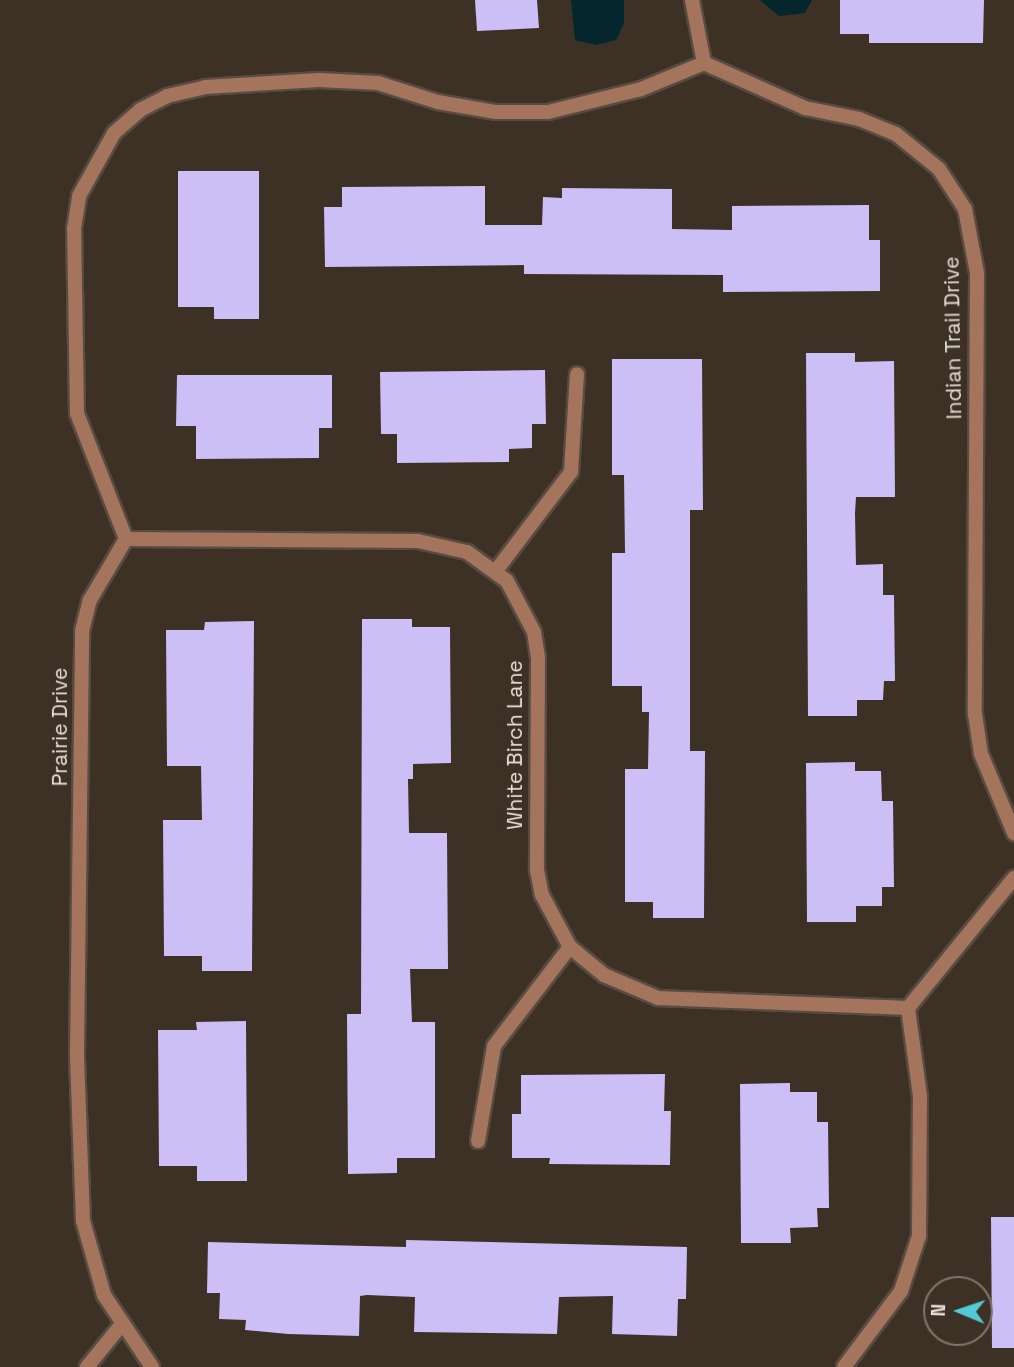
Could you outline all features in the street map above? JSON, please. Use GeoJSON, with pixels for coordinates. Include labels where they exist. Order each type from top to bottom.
{"type":"FeatureCollection","features":[{"type":"Feature","properties":{"kind":"street"},"geometry":{"type":"LineString","coordinates":[[127,539],[114,500],[82,436],[74,341],[74,229],[79,195],[114,133],[140,110],[167,96],[226,84],[378,83],[485,110],[548,112],[641,89],[704,63],[692,0]]}},
{"type":"Feature","properties":{"kind":"street","name":"Indian Trail Drive"},"geometry":{"type":"LineString","coordinates":[[704,63],[805,108],[859,119],[897,134],[939,169],[965,209],[977,274],[975,714],[981,754],[1014,833]]}},
{"type":"Feature","properties":{"kind":"street"},"geometry":{"type":"LineString","coordinates":[[495,572],[571,472],[578,374]]}},
{"type":"Feature","properties":{"kind":"street","name":"White Birch Lane"},"geometry":{"type":"LineString","coordinates":[[127,539],[418,541],[467,552],[507,581],[534,632],[538,657],[537,870],[542,895],[570,947],[604,975],[658,998],[908,1008]]}},
{"type":"Feature","properties":{"kind":"street","name":"Prairie Drive"},"geometry":{"type":"LineString","coordinates":[[127,539],[90,600],[82,631],[77,1054],[83,1221],[97,1280],[132,1340],[152,1367]]}},
{"type":"Feature","properties":{"kind":"street"},"geometry":{"type":"LineString","coordinates":[[844,1367],[890,1312],[906,1280],[919,1236],[919,1096],[908,1008],[1014,878]]}},
{"type":"Feature","properties":{"kind":"street"},"geometry":{"type":"LineString","coordinates":[[478,1141],[494,1046],[570,947]]}},
{"type":"Feature","properties":{"kind":"street"},"geometry":{"type":"LineString","coordinates":[[87,1367],[122,1324]]}},
{"type":"Feature","properties":{"kind":"water"},"geometry":{"type":"Polygon","coordinates":[[[571,0],[624,0],[624,24],[616,40],[596,45],[575,40],[571,0]]]}},
{"type":"Feature","properties":{"kind":"water"},"geometry":{"type":"Polygon","coordinates":[[[760,0],[812,0],[805,13],[779,16],[760,0]]]}},
{"type":"Feature","properties":{"kind":"building"},"geometry":{"type":"Polygon","coordinates":[[[475,0],[537,0],[539,28],[477,31],[475,0]]]}},
{"type":"Feature","properties":{"kind":"building"},"geometry":{"type":"Polygon","coordinates":[[[840,0],[984,0],[983,43],[869,43],[869,34],[840,34],[840,0]]]}},
{"type":"Feature","properties":{"kind":"building"},"geometry":{"type":"Polygon","coordinates":[[[178,171],[259,171],[259,319],[214,319],[214,307],[178,307],[178,171]]]}},
{"type":"Feature","properties":{"kind":"building"},"geometry":{"type":"Polygon","coordinates":[[[485,186],[485,225],[542,225],[543,197],[562,198],[562,188],[672,189],[672,229],[732,230],[732,206],[869,205],[869,240],[880,240],[880,291],[723,292],[723,275],[524,274],[524,265],[325,267],[324,207],[342,207],[342,187],[485,186]]]}},
{"type":"Feature","properties":{"kind":"building"},"geometry":{"type":"Polygon","coordinates":[[[806,353],[855,353],[855,362],[894,361],[895,497],[856,497],[855,513],[856,565],[883,564],[883,595],[894,595],[895,681],[884,681],[883,700],[857,700],[857,716],[808,716],[806,353]]]}},
{"type":"Feature","properties":{"kind":"building"},"geometry":{"type":"Polygon","coordinates":[[[612,359],[702,359],[703,510],[690,510],[690,751],[705,751],[704,918],[653,918],[653,902],[625,902],[625,769],[648,769],[649,712],[642,712],[642,686],[612,686],[612,553],[625,553],[624,475],[612,475],[612,359]]]}},
{"type":"Feature","properties":{"kind":"building"},"geometry":{"type":"Polygon","coordinates":[[[545,370],[546,424],[532,424],[532,448],[509,449],[509,462],[397,463],[397,434],[381,434],[380,372],[545,370]]]}},
{"type":"Feature","properties":{"kind":"building"},"geometry":{"type":"Polygon","coordinates":[[[177,375],[332,375],[332,428],[319,428],[319,458],[196,459],[196,426],[176,426],[177,375]]]}},
{"type":"Feature","properties":{"kind":"building"},"geometry":{"type":"Polygon","coordinates":[[[362,619],[412,619],[412,627],[450,627],[451,763],[413,764],[413,779],[408,779],[409,833],[447,833],[448,969],[410,969],[412,1022],[435,1022],[435,1158],[397,1158],[397,1173],[348,1174],[347,1014],[361,1014],[362,619]]]}},
{"type":"Feature","properties":{"kind":"building"},"geometry":{"type":"Polygon","coordinates":[[[254,621],[252,971],[202,971],[202,956],[164,956],[163,820],[202,820],[201,766],[167,766],[166,630],[204,630],[205,622],[254,621]]]}},
{"type":"Feature","properties":{"kind":"building"},"geometry":{"type":"Polygon","coordinates":[[[855,762],[855,771],[881,771],[882,801],[893,801],[894,887],[882,887],[882,906],[856,906],[856,922],[807,922],[806,763],[855,762]]]}},
{"type":"Feature","properties":{"kind":"building"},"geometry":{"type":"Polygon","coordinates":[[[246,1021],[247,1181],[197,1181],[197,1166],[159,1166],[158,1030],[197,1030],[196,1022],[246,1021]]]}},
{"type":"Feature","properties":{"kind":"building"},"geometry":{"type":"Polygon","coordinates":[[[665,1074],[664,1111],[671,1111],[670,1165],[549,1164],[550,1158],[512,1158],[512,1114],[521,1114],[521,1075],[665,1074]]]}},
{"type":"Feature","properties":{"kind":"building"},"geometry":{"type":"Polygon","coordinates":[[[790,1083],[790,1092],[817,1092],[817,1122],[828,1122],[829,1208],[817,1208],[818,1227],[790,1228],[791,1243],[741,1243],[740,1084],[790,1083]]]}},
{"type":"Feature","properties":{"kind":"building"},"geometry":{"type":"Polygon","coordinates":[[[991,1217],[1014,1217],[1014,1348],[992,1348],[991,1217]]]}},
{"type":"Feature","properties":{"kind":"building"},"geometry":{"type":"Polygon","coordinates":[[[406,1240],[687,1247],[686,1299],[678,1299],[677,1336],[612,1334],[613,1296],[559,1297],[557,1334],[414,1332],[415,1297],[360,1296],[359,1336],[245,1330],[246,1320],[219,1319],[220,1293],[207,1293],[208,1242],[406,1247],[406,1240]]]}}]}
